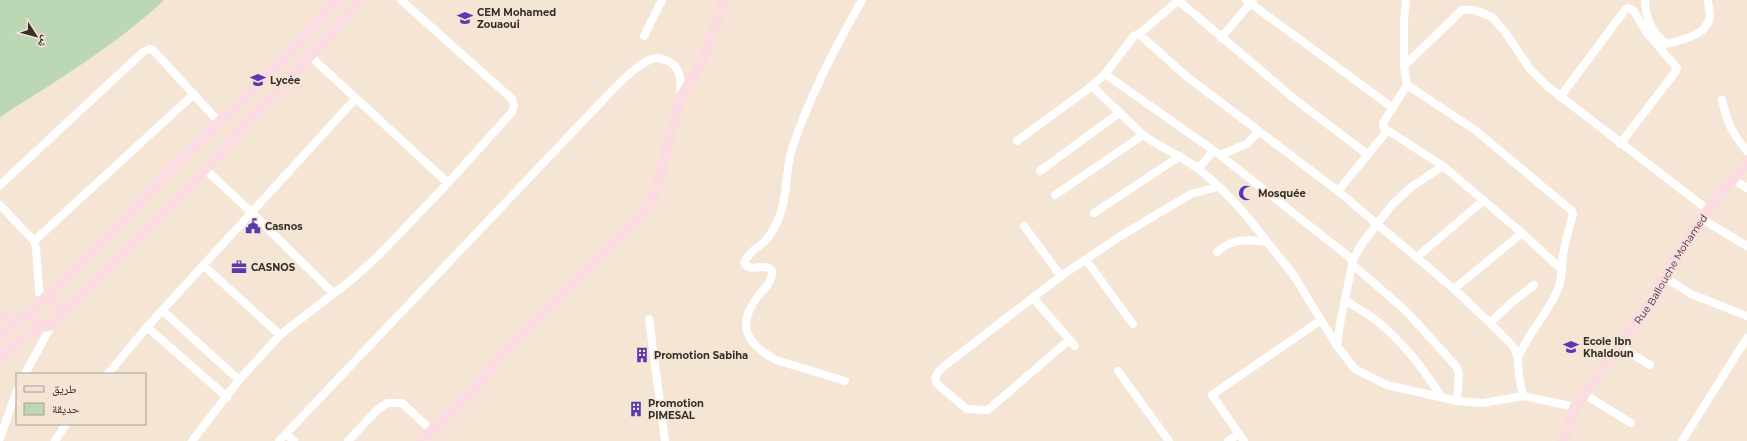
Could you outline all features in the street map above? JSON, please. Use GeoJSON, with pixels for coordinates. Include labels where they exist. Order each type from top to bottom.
{"type":"FeatureCollection","features":[{"type":"Feature","properties":{"kind":"main road"},"geometry":{"type":"LineString","coordinates":[[0,337],[63,281],[180,160],[256,87],[338,0]]}},
{"type":"Feature","properties":{"kind":"main road"},"geometry":{"type":"LineString","coordinates":[[0,357],[25,337],[51,322],[84,294],[205,170],[362,0]]}},
{"type":"Feature","properties":{"kind":"main road"},"geometry":{"type":"LineString","coordinates":[[421,441],[471,391],[544,311],[549,309],[644,209],[653,197],[680,99],[703,60],[724,0]]}},
{"type":"Feature","properties":{"kind":"main road","name":"Rue Ballouche Mohamed"},"geometry":{"type":"LineString","coordinates":[[1563,441],[1575,407],[1652,302],[1682,248],[1705,215],[1747,162]]}},
{"type":"Feature","properties":{"kind":"main road"},"geometry":{"type":"LineString","coordinates":[[41,301],[45,300],[52,303],[57,309],[51,322]]}},
{"type":"Feature","properties":{"kind":"main road"},"geometry":{"type":"LineString","coordinates":[[32,310],[34,320],[51,322]]}},
{"type":"Feature","properties":{"kind":"main road"},"geometry":{"type":"LineString","coordinates":[[0,317],[19,320]]}},
{"type":"Feature","properties":{"kind":"street"},"geometry":{"type":"LineString","coordinates":[[192,441],[239,380],[280,334],[376,258],[448,183],[512,112],[514,106],[512,99],[401,0]]}},
{"type":"Feature","properties":{"kind":"street"},"geometry":{"type":"LineString","coordinates":[[644,36],[662,0]]}},
{"type":"Feature","properties":{"kind":"street"},"geometry":{"type":"LineString","coordinates":[[845,381],[776,360],[751,340],[746,330],[745,322],[750,306],[771,280],[772,271],[769,267],[764,266],[750,268],[746,267],[744,263],[746,258],[766,240],[780,215],[784,203],[789,161],[797,134],[813,92],[862,0]]}},
{"type":"Feature","properties":{"kind":"street"},"geometry":{"type":"LineString","coordinates":[[1406,0],[1404,21],[1404,66],[1407,85],[1383,123],[1384,128],[1443,166],[1522,233],[1562,270]]}},
{"type":"Feature","properties":{"kind":"street"},"geometry":{"type":"LineString","coordinates":[[1645,0],[1645,9],[1654,32],[1668,44],[1684,40],[1704,28],[1710,15],[1708,0]]}},
{"type":"Feature","properties":{"kind":"street"},"geometry":{"type":"LineString","coordinates":[[1017,141],[1092,86],[1105,74],[1134,36],[1139,34],[1179,1],[1297,101],[1367,154]]}},
{"type":"Feature","properties":{"kind":"street"},"geometry":{"type":"LineString","coordinates":[[1221,38],[1249,1],[1392,108]]}},
{"type":"Feature","properties":{"kind":"street"},"geometry":{"type":"LineString","coordinates":[[1560,97],[1625,10],[1627,8],[1633,10],[1647,33],[1677,68],[1620,144]]}},
{"type":"Feature","properties":{"kind":"street"},"geometry":{"type":"LineString","coordinates":[[1404,66],[1462,10],[1474,10],[1492,17],[1505,32],[1530,69],[1560,97],[1620,144],[1705,215],[1747,246]]}},
{"type":"Feature","properties":{"kind":"street"},"geometry":{"type":"LineString","coordinates":[[1139,34],[1186,76],[1338,191],[1417,257],[1490,323],[1512,346],[1518,358]]}},
{"type":"Feature","properties":{"kind":"street"},"geometry":{"type":"LineString","coordinates":[[0,185],[143,52],[149,49],[153,50],[220,123]]}},
{"type":"Feature","properties":{"kind":"street"},"geometry":{"type":"LineString","coordinates":[[310,56],[448,183]]}},
{"type":"Feature","properties":{"kind":"street"},"geometry":{"type":"LineString","coordinates":[[279,441],[603,100],[638,67],[649,60],[658,58],[673,64],[682,84],[680,99]]}},
{"type":"Feature","properties":{"kind":"street"},"geometry":{"type":"LineString","coordinates":[[1105,74],[1217,153],[1353,263],[1405,310],[1456,366],[1459,374],[1457,401]]}},
{"type":"Feature","properties":{"kind":"street"},"geometry":{"type":"LineString","coordinates":[[1407,85],[1475,130],[1572,211],[1573,214],[1563,250],[1562,270],[1559,285],[1551,304],[1522,346],[1518,358],[1519,375],[1523,396]]}},
{"type":"Feature","properties":{"kind":"street"},"geometry":{"type":"LineString","coordinates":[[1092,86],[1143,135],[1198,168],[1249,217],[1266,242],[1293,274],[1337,346],[1355,369],[1387,385],[1457,401],[1482,403],[1523,396],[1575,407]]}},
{"type":"Feature","properties":{"kind":"street"},"geometry":{"type":"LineString","coordinates":[[34,241],[194,94]]}},
{"type":"Feature","properties":{"kind":"street"},"geometry":{"type":"LineString","coordinates":[[109,373],[147,327],[356,98]]}},
{"type":"Feature","properties":{"kind":"street"},"geometry":{"type":"LineString","coordinates":[[1722,100],[1729,126],[1735,138],[1747,152]]}},
{"type":"Feature","properties":{"kind":"street"},"geometry":{"type":"LineString","coordinates":[[1040,171],[1119,113]]}},
{"type":"Feature","properties":{"kind":"street"},"geometry":{"type":"LineString","coordinates":[[1198,168],[1217,153],[1247,144],[1259,131]]}},
{"type":"Feature","properties":{"kind":"street"},"geometry":{"type":"LineString","coordinates":[[1338,191],[1387,131]]}},
{"type":"Feature","properties":{"kind":"street"},"geometry":{"type":"LineString","coordinates":[[1055,195],[1143,135]]}},
{"type":"Feature","properties":{"kind":"street"},"geometry":{"type":"LineString","coordinates":[[1094,213],[1180,156]]}},
{"type":"Feature","properties":{"kind":"street"},"geometry":{"type":"LineString","coordinates":[[1337,346],[1340,324],[1353,263],[1361,245],[1391,206],[1411,187],[1443,166]]}},
{"type":"Feature","properties":{"kind":"street"},"geometry":{"type":"LineString","coordinates":[[205,170],[251,212],[333,293]]}},
{"type":"Feature","properties":{"kind":"street"},"geometry":{"type":"LineString","coordinates":[[1732,179],[1747,188]]}},
{"type":"Feature","properties":{"kind":"street"},"geometry":{"type":"LineString","coordinates":[[1033,298],[1072,343],[988,410],[967,409],[937,384],[935,378],[939,371],[1061,276],[1170,205],[1190,194],[1218,187]]}},
{"type":"Feature","properties":{"kind":"street"},"geometry":{"type":"LineString","coordinates":[[1417,257],[1484,200]]}},
{"type":"Feature","properties":{"kind":"street"},"geometry":{"type":"LineString","coordinates":[[0,205],[34,241],[41,301]]}},
{"type":"Feature","properties":{"kind":"street"},"geometry":{"type":"LineString","coordinates":[[1024,226],[1061,276]]}},
{"type":"Feature","properties":{"kind":"street"},"geometry":{"type":"LineString","coordinates":[[1454,289],[1522,233]]}},
{"type":"Feature","properties":{"kind":"street"},"geometry":{"type":"LineString","coordinates":[[1217,252],[1232,241],[1252,240],[1266,242]]}},
{"type":"Feature","properties":{"kind":"street"},"geometry":{"type":"LineString","coordinates":[[1086,260],[1133,324]]}},
{"type":"Feature","properties":{"kind":"street"},"geometry":{"type":"LineString","coordinates":[[204,266],[280,334]]}},
{"type":"Feature","properties":{"kind":"street"},"geometry":{"type":"LineString","coordinates":[[1666,278],[1691,294],[1747,316]]}},
{"type":"Feature","properties":{"kind":"street"},"geometry":{"type":"LineString","coordinates":[[1490,323],[1511,303],[1534,285]]}},
{"type":"Feature","properties":{"kind":"street"},"geometry":{"type":"LineString","coordinates":[[1346,301],[1366,313],[1394,336],[1432,382],[1442,398]]}},
{"type":"Feature","properties":{"kind":"street"},"geometry":{"type":"LineString","coordinates":[[163,311],[239,380]]}},
{"type":"Feature","properties":{"kind":"street"},"geometry":{"type":"LineString","coordinates":[[649,319],[665,441]]}},
{"type":"Feature","properties":{"kind":"street"},"geometry":{"type":"LineString","coordinates":[[1228,441],[1241,438],[1212,395],[1321,320]]}},
{"type":"Feature","properties":{"kind":"street"},"geometry":{"type":"LineString","coordinates":[[26,373],[51,322]]}},
{"type":"Feature","properties":{"kind":"street"},"geometry":{"type":"LineString","coordinates":[[147,327],[227,397]]}},
{"type":"Feature","properties":{"kind":"street"},"geometry":{"type":"LineString","coordinates":[[1682,441],[1747,338]]}},
{"type":"Feature","properties":{"kind":"street"},"geometry":{"type":"LineString","coordinates":[[1619,346],[1650,365]]}},
{"type":"Feature","properties":{"kind":"street"},"geometry":{"type":"LineString","coordinates":[[1118,371],[1169,441]]}},
{"type":"Feature","properties":{"kind":"street"},"geometry":{"type":"LineString","coordinates":[[0,438],[16,393]]}},
{"type":"Feature","properties":{"kind":"street"},"geometry":{"type":"LineString","coordinates":[[1584,394],[1631,423]]}},
{"type":"Feature","properties":{"kind":"street"},"geometry":{"type":"LineString","coordinates":[[348,441],[376,411],[387,403],[402,403],[431,430]]}},
{"type":"Feature","properties":{"kind":"street"},"geometry":{"type":"LineString","coordinates":[[55,441],[65,425]]}},
{"type":"Feature","properties":{"kind":"street"},"geometry":{"type":"LineString","coordinates":[[286,434],[294,441]]}},
{"type":"Feature","properties":{"kind":"green space"},"geometry":{"type":"Polygon","coordinates":[[[0,0],[164,0],[126,33],[105,48],[0,117],[0,0]]]}},
{"type":"Feature","properties":{"kind":"place","name":"CEM Mohamed Zouaoui"},"geometry":{"type":"Point","coordinates":[465,18]}},
{"type":"Feature","properties":{"kind":"place","name":"Lycėe"},"geometry":{"type":"Point","coordinates":[258,80]}},
{"type":"Feature","properties":{"kind":"place","name":"Mosquée"},"geometry":{"type":"Point","coordinates":[1246,193]}},
{"type":"Feature","properties":{"kind":"place","name":"Casnos"},"geometry":{"type":"Point","coordinates":[253,226]}},
{"type":"Feature","properties":{"kind":"place","name":"CASNOS"},"geometry":{"type":"Point","coordinates":[239,267]}},
{"type":"Feature","properties":{"kind":"place","name":"Ecole Ibn Khaldoun"},"geometry":{"type":"Point","coordinates":[1571,347]}},
{"type":"Feature","properties":{"kind":"place","name":"Promotion Sabiha"},"geometry":{"type":"Point","coordinates":[642,355]}},
{"type":"Feature","properties":{"kind":"place","name":"Promotion PIMESAL"},"geometry":{"type":"Point","coordinates":[636,409]}}]}
